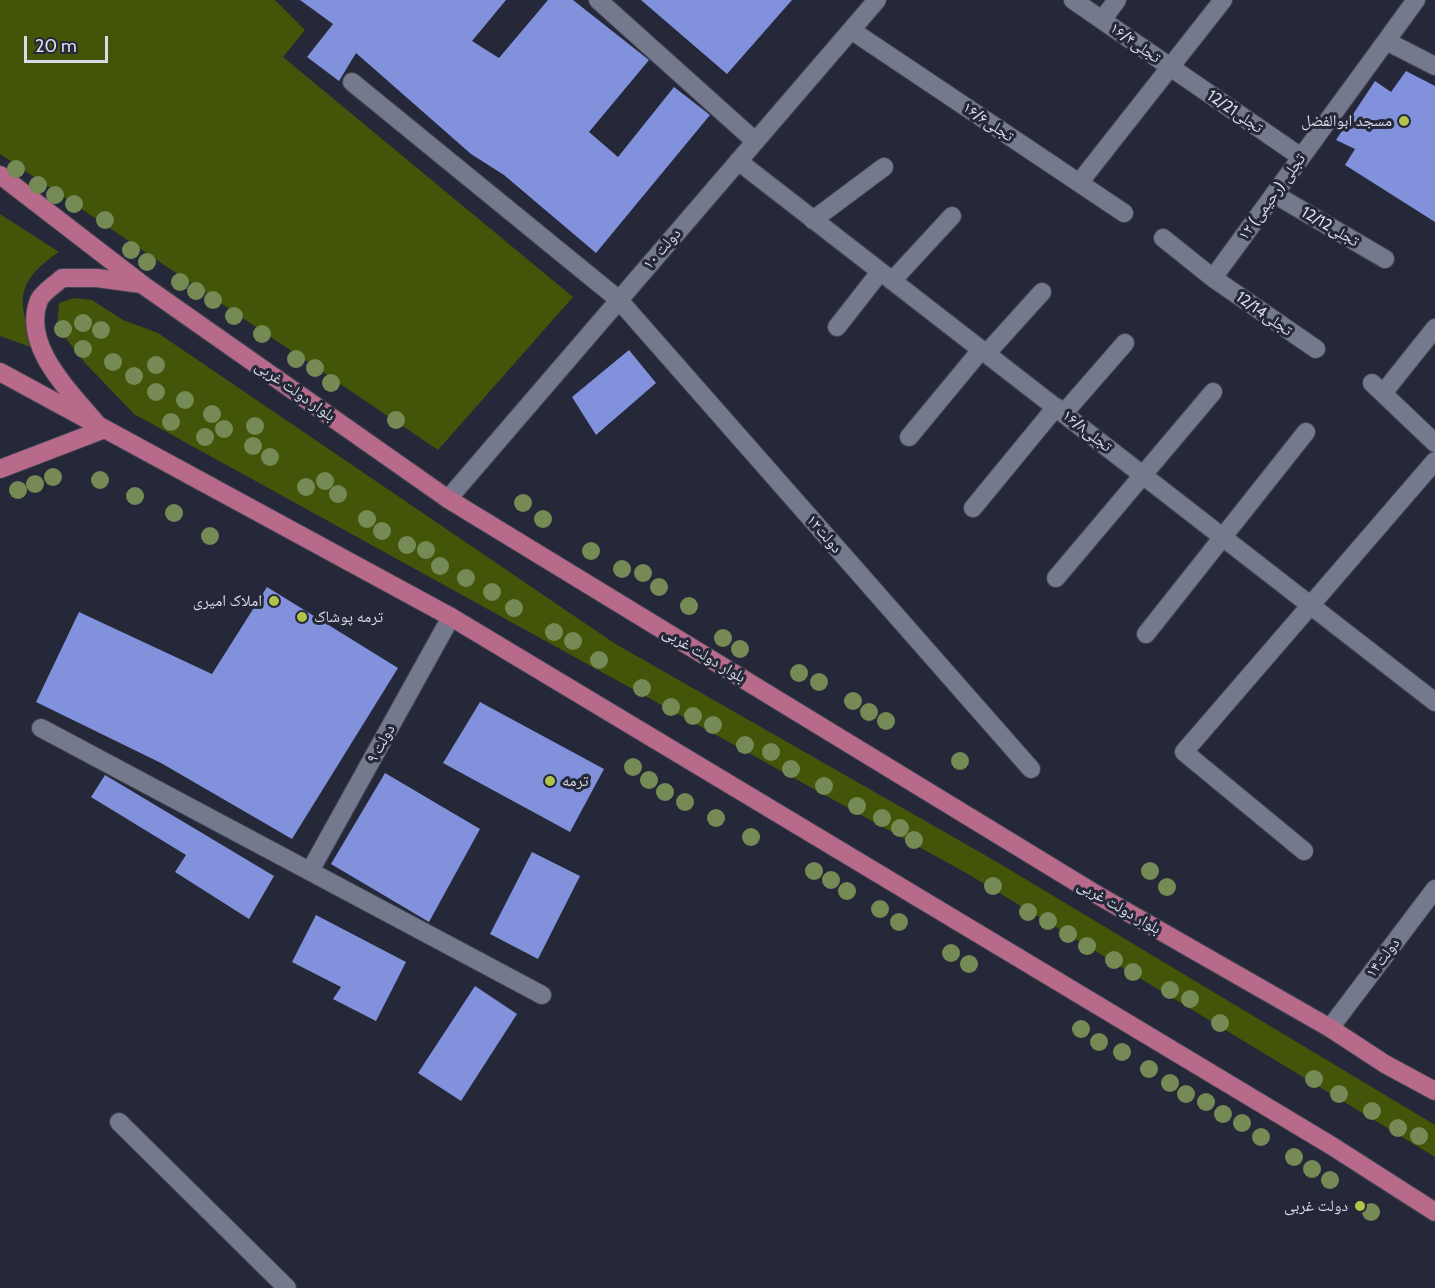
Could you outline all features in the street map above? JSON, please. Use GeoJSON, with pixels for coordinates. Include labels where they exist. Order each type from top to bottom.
{"type":"FeatureCollection","features":[{"type":"Feature","properties":{"kind":"main road","name":"بلوار دولت غربی"},"geometry":{"type":"LineString","coordinates":[[0,175],[143,285],[448,499],[1094,893],[1435,1091]]}},
{"type":"Feature","properties":{"kind":"main road"},"geometry":{"type":"LineString","coordinates":[[102,430],[46,359],[34,328],[40,298],[62,278],[97,278],[143,285]]}},
{"type":"Feature","properties":{"kind":"main road"},"geometry":{"type":"LineString","coordinates":[[0,372],[102,430],[451,617],[1332,1146],[1435,1212]]}},
{"type":"Feature","properties":{"kind":"main road"},"geometry":{"type":"LineString","coordinates":[[0,469],[102,430]]}},
{"type":"Feature","properties":{"kind":"street"},"geometry":{"type":"LineString","coordinates":[[598,0],[755,141]]}},
{"type":"Feature","properties":{"kind":"street","name":"۱۰ دولت"},"geometry":{"type":"LineString","coordinates":[[448,499],[878,0]]}},
{"type":"Feature","properties":{"kind":"street","name":"تجلی۱۶/۴"},"geometry":{"type":"LineString","coordinates":[[1072,0],[1168,66]]}},
{"type":"Feature","properties":{"kind":"street"},"geometry":{"type":"LineString","coordinates":[[1102,20],[1117,0]]}},
{"type":"Feature","properties":{"kind":"street"},"geometry":{"type":"LineString","coordinates":[[1080,183],[1168,66],[1222,0]]}},
{"type":"Feature","properties":{"kind":"street","name":"۱۲ تجلی (رحیمی)"},"geometry":{"type":"LineString","coordinates":[[1212,278],[1416,0]]}},
{"type":"Feature","properties":{"kind":"street","name":"تجلی۱۶/۶"},"geometry":{"type":"LineString","coordinates":[[851,30],[1124,213]]}},
{"type":"Feature","properties":{"kind":"street"},"geometry":{"type":"LineString","coordinates":[[1386,41],[1435,66]]}},
{"type":"Feature","properties":{"kind":"street","name":"تجلی12/21"},"geometry":{"type":"LineString","coordinates":[[1168,66],[1301,157]]}},
{"type":"Feature","properties":{"kind":"street","name":"۱۲دولت"},"geometry":{"type":"LineString","coordinates":[[352,82],[618,299],[1030,769]]}},
{"type":"Feature","properties":{"kind":"street","name":"تجلی۱۶/۸"},"geometry":{"type":"LineString","coordinates":[[738,161],[1435,702]]}},
{"type":"Feature","properties":{"kind":"street"},"geometry":{"type":"LineString","coordinates":[[813,220],[884,167]]}},
{"type":"Feature","properties":{"kind":"street","name":"تجلی12/12"},"geometry":{"type":"LineString","coordinates":[[1274,194],[1385,259]]}},
{"type":"Feature","properties":{"kind":"street"},"geometry":{"type":"LineString","coordinates":[[837,327],[886,276],[952,216]]}},
{"type":"Feature","properties":{"kind":"street","name":"تجلی12/14"},"geometry":{"type":"LineString","coordinates":[[1163,238],[1212,278],[1316,349]]}},
{"type":"Feature","properties":{"kind":"street"},"geometry":{"type":"LineString","coordinates":[[909,437],[983,352],[1042,292]]}},
{"type":"Feature","properties":{"kind":"street"},"geometry":{"type":"LineString","coordinates":[[1435,328],[1378,387],[1435,443]]}},
{"type":"Feature","properties":{"kind":"street"},"geometry":{"type":"LineString","coordinates":[[973,508],[1060,410],[1125,343]]}},
{"type":"Feature","properties":{"kind":"street"},"geometry":{"type":"LineString","coordinates":[[1056,578],[1213,392]]}},
{"type":"Feature","properties":{"kind":"street"},"geometry":{"type":"LineString","coordinates":[[1146,634],[1306,432]]}},
{"type":"Feature","properties":{"kind":"street"},"geometry":{"type":"LineString","coordinates":[[1304,851],[1184,752],[1309,604],[1435,461]]}},
{"type":"Feature","properties":{"kind":"street","name":"۹ دولت"},"geometry":{"type":"LineString","coordinates":[[310,871],[451,617]]}},
{"type":"Feature","properties":{"kind":"street"},"geometry":{"type":"LineString","coordinates":[[41,728],[542,994]]}},
{"type":"Feature","properties":{"kind":"street","name":"۱۴دولت"},"geometry":{"type":"LineString","coordinates":[[1330,1028],[1435,889]]}},
{"type":"Feature","properties":{"kind":"street"},"geometry":{"type":"LineString","coordinates":[[118,1122],[287,1288]]}},
{"type":"Feature","properties":{"kind":"green space"},"geometry":{"type":"Polygon","coordinates":[[[0,0],[275,0],[305,30],[283,57],[573,297],[438,450],[0,154],[0,0]]]}},
{"type":"Feature","properties":{"kind":"green space"},"geometry":{"type":"Polygon","coordinates":[[[0,214],[59,252],[34,273],[24,294],[25,319],[36,349],[0,336],[0,214]]]}},
{"type":"Feature","properties":{"kind":"green space"},"geometry":{"type":"Polygon","coordinates":[[[74,298],[92,300],[123,320],[158,333],[614,643],[997,862],[1435,1125],[1435,1157],[968,874],[134,414],[86,364],[57,327],[59,303],[74,298]]]}},
{"type":"Feature","properties":{"kind":"building"},"geometry":{"type":"Polygon","coordinates":[[[300,0],[506,0],[472,41],[499,58],[548,0],[573,0],[649,60],[589,132],[618,157],[674,87],[710,115],[596,253],[504,175],[471,154],[356,53],[339,81],[307,57],[333,24],[300,0]]]}},
{"type":"Feature","properties":{"kind":"building"},"geometry":{"type":"Polygon","coordinates":[[[641,0],[792,0],[727,74],[641,0]]]}},
{"type":"Feature","properties":{"kind":"building","name":"مسجد ابوالفضل"},"geometry":{"type":"Polygon","coordinates":[[[1406,71],[1435,86],[1435,222],[1345,165],[1355,149],[1336,140],[1375,81],[1391,92],[1406,71]]]}},
{"type":"Feature","properties":{"kind":"building"},"geometry":{"type":"Polygon","coordinates":[[[629,350],[656,383],[596,435],[572,397],[629,350]]]}},
{"type":"Feature","properties":{"kind":"building"},"geometry":{"type":"Polygon","coordinates":[[[267,587],[398,668],[292,839],[161,763],[36,702],[79,612],[212,674],[267,587]]]}},
{"type":"Feature","properties":{"kind":"building"},"geometry":{"type":"Polygon","coordinates":[[[480,702],[604,769],[570,832],[443,763],[480,702]]]}},
{"type":"Feature","properties":{"kind":"building"},"geometry":{"type":"Polygon","coordinates":[[[385,773],[480,829],[429,922],[331,864],[385,773]]]}},
{"type":"Feature","properties":{"kind":"building"},"geometry":{"type":"Polygon","coordinates":[[[105,775],[274,876],[249,919],[175,872],[186,855],[91,797],[105,775]]]}},
{"type":"Feature","properties":{"kind":"building"},"geometry":{"type":"Polygon","coordinates":[[[532,852],[580,876],[538,959],[490,934],[532,852]]]}},
{"type":"Feature","properties":{"kind":"building"},"geometry":{"type":"Polygon","coordinates":[[[316,915],[406,962],[376,1021],[333,999],[341,987],[292,962],[316,915]]]}},
{"type":"Feature","properties":{"kind":"building"},"geometry":{"type":"Polygon","coordinates":[[[475,986],[517,1014],[461,1101],[418,1073],[475,986]]]}},
{"type":"Feature","properties":{"kind":"place","name":"مسجد ابوالفضل"},"geometry":{"type":"Point","coordinates":[1404,121]}},
{"type":"Feature","properties":{"kind":"place","name":"املاک امیری"},"geometry":{"type":"Point","coordinates":[274,601]}},
{"type":"Feature","properties":{"kind":"place","name":"ترمه پوشاک"},"geometry":{"type":"Point","coordinates":[302,617]}},
{"type":"Feature","properties":{"kind":"place","name":"ترمه"},"geometry":{"type":"Point","coordinates":[550,781]}},
{"type":"Feature","properties":{"kind":"place","name":"دولت غربی"},"geometry":{"type":"Point","coordinates":[1360,1206]}}]}
